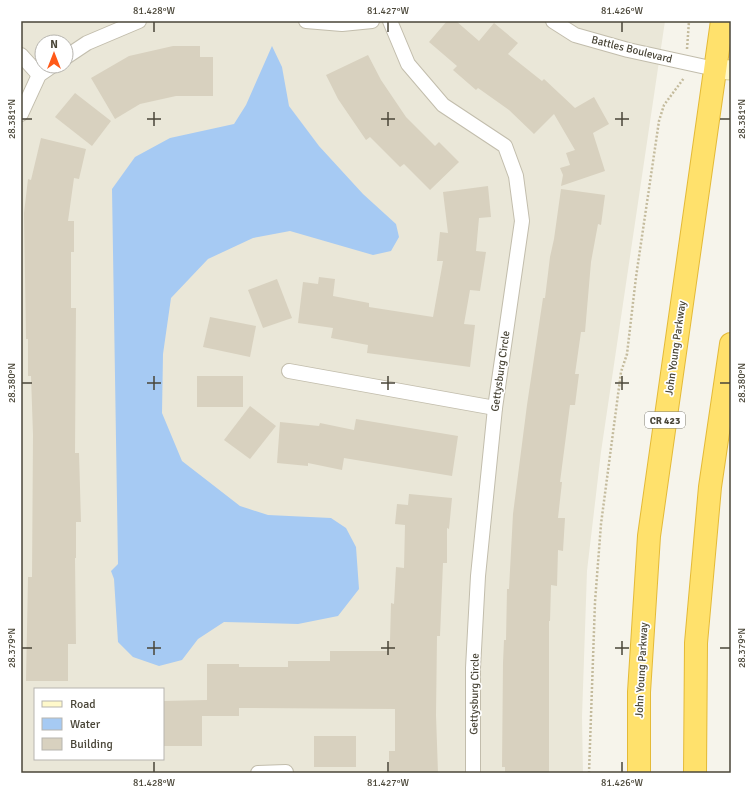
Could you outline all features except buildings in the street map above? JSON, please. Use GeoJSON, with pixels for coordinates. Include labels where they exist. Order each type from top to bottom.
{"type":"FeatureCollection","features":[{"type":"Feature","properties":{"kind":"highway","name":"John Young Parkway"},"geometry":{"type":"LineString","coordinates":[[639,773],[639,692],[649,536],[723,70],[721,23]]}},
{"type":"Feature","properties":{"kind":"highway"},"geometry":{"type":"LineString","coordinates":[[695,773],[696,643],[710,487],[731,344]]}},
{"type":"Feature","properties":{"kind":"street"},"geometry":{"type":"LineString","coordinates":[[74,52],[87,43],[138,21]]}},
{"type":"Feature","properties":{"kind":"street"},"geometry":{"type":"LineString","coordinates":[[306,21],[342,24],[372,21]]}},
{"type":"Feature","properties":{"kind":"street","name":"Gettysburg Circle"},"geometry":{"type":"LineString","coordinates":[[390,21],[408,64],[443,104],[505,146],[516,176],[522,221],[495,408],[478,576],[473,668],[473,773]]}},
{"type":"Feature","properties":{"kind":"street","name":"Battles Boulevard"},"geometry":{"type":"LineString","coordinates":[[553,21],[575,35],[628,50],[723,70]]}},
{"type":"Feature","properties":{"kind":"street"},"geometry":{"type":"LineString","coordinates":[[21,56],[38,75],[21,114]]}},
{"type":"Feature","properties":{"kind":"street"},"geometry":{"type":"LineString","coordinates":[[290,370],[495,408]]}},
{"type":"Feature","properties":{"kind":"street"},"geometry":{"type":"LineString","coordinates":[[258,773],[286,772]]}},
{"type":"Feature","properties":{"kind":"path"},"geometry":{"type":"LineString","coordinates":[[589,773],[596,586],[601,524],[621,372],[627,354],[636,277],[659,121],[664,105],[686,76]]}},
{"type":"Feature","properties":{"kind":"shaded area"},"geometry":{"type":"Polygon","coordinates":[[[21,21],[665,21],[601,452],[587,571],[582,717],[583,773],[21,773],[21,21]]]}},
{"type":"Feature","properties":{"kind":"water"},"geometry":{"type":"Polygon","coordinates":[[[272,46],[282,67],[289,106],[319,146],[363,194],[396,224],[399,237],[391,251],[373,255],[290,231],[253,238],[208,259],[171,298],[163,354],[162,413],[182,461],[240,506],[268,515],[331,518],[346,528],[356,547],[359,589],[338,616],[298,624],[224,622],[198,639],[182,660],[159,666],[133,657],[118,642],[114,579],[111,571],[118,564],[112,189],[135,157],[170,138],[234,124],[246,105],[272,46]]]}}]}
